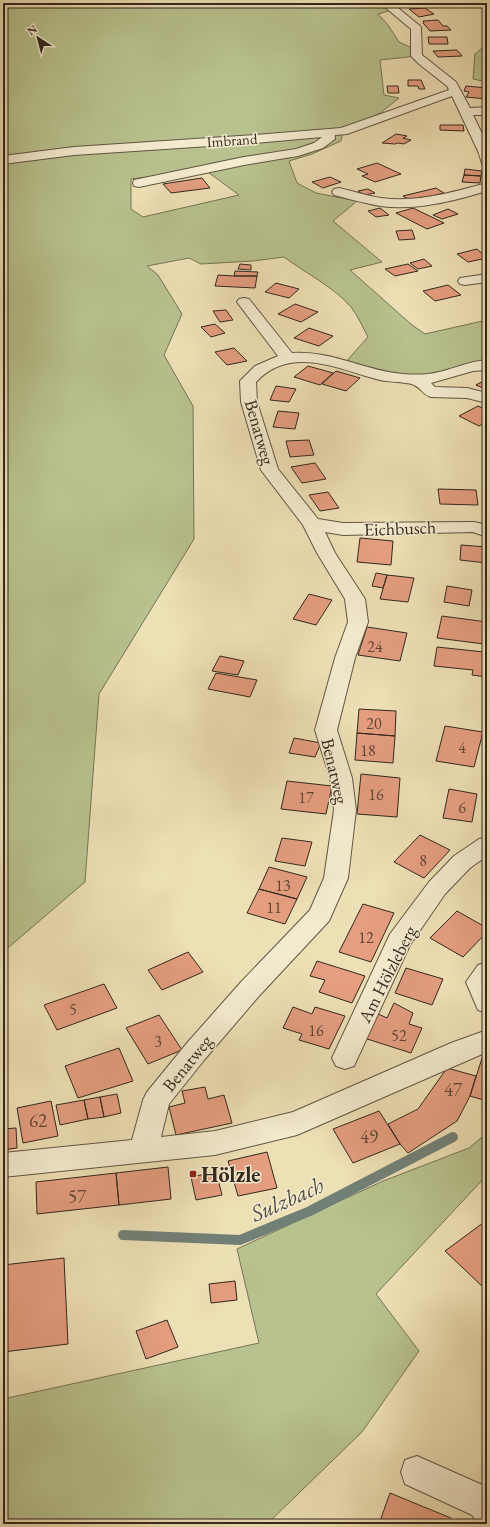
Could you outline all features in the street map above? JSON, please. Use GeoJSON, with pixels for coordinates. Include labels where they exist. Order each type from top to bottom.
{"type":"FeatureCollection","features":[{"type":"Feature","properties":{"kind":"street"},"geometry":{"type":"LineString","coordinates":[[385,3],[395,9],[416,28],[417,56],[422,62],[452,84],[467,112],[484,151],[487,163]]}},
{"type":"Feature","properties":{"kind":"street","name":"Imbrand"},"geometry":{"type":"LineString","coordinates":[[3,160],[74,151],[328,133],[358,126],[456,91]]}},
{"type":"Feature","properties":{"kind":"street"},"geometry":{"type":"LineString","coordinates":[[467,112],[487,111]]}},
{"type":"Feature","properties":{"kind":"street"},"geometry":{"type":"LineString","coordinates":[[139,182],[246,161],[284,157],[318,147],[329,140],[328,133]]}},
{"type":"Feature","properties":{"kind":"street"},"geometry":{"type":"LineString","coordinates":[[339,192],[366,200],[391,203],[410,203],[454,197],[487,187]]}},
{"type":"Feature","properties":{"kind":"street"},"geometry":{"type":"LineString","coordinates":[[465,281],[487,278]]}},
{"type":"Feature","properties":{"kind":"street"},"geometry":{"type":"LineString","coordinates":[[244,302],[288,358]]}},
{"type":"Feature","properties":{"kind":"street","name":"Benatweg"},"geometry":{"type":"LineString","coordinates":[[143,1150],[157,1100],[196,1051],[250,989],[320,914],[336,878],[345,810],[341,778],[326,730],[345,658],[358,622],[355,599],[326,553],[312,524],[270,470],[249,402],[248,382],[258,370],[271,362],[288,358],[322,359],[385,377],[418,380]]}},
{"type":"Feature","properties":{"kind":"street"},"geometry":{"type":"LineString","coordinates":[[418,380],[444,376],[467,368],[487,365]]}},
{"type":"Feature","properties":{"kind":"street"},"geometry":{"type":"LineString","coordinates":[[418,380],[431,392],[452,392],[480,395],[487,398]]}},
{"type":"Feature","properties":{"kind":"street","name":"Eichbusch"},"geometry":{"type":"LineString","coordinates":[[312,524],[343,529],[448,526],[474,527],[487,531]]}},
{"type":"Feature","properties":{"kind":"street","name":"Am Hölzleberg"},"geometry":{"type":"LineString","coordinates":[[345,1058],[399,941],[437,888],[462,862],[487,845]]}},
{"type":"Feature","properties":{"kind":"street"},"geometry":{"type":"LineString","coordinates":[[487,972],[480,982],[487,1003]]}},
{"type":"Feature","properties":{"kind":"street"},"geometry":{"type":"LineString","coordinates":[[3,1165],[215,1143],[297,1123],[460,1051],[487,1041]]}},
{"type":"Feature","properties":{"kind":"street"},"geometry":{"type":"LineString","coordinates":[[417,1472],[484,1503],[487,1507]]}},
{"type":"Feature","properties":{"kind":"green space"},"geometry":{"type":"Polygon","coordinates":[[[3,3],[385,3],[395,9],[378,14],[388,25],[399,42],[416,50],[417,56],[380,60],[384,95],[399,98],[379,114],[343,130],[341,141],[312,154],[289,161],[297,183],[316,193],[357,201],[333,221],[382,262],[350,270],[412,325],[425,334],[487,320],[487,365],[418,380],[344,364],[368,337],[358,318],[351,307],[337,293],[284,257],[253,261],[201,264],[189,258],[147,266],[158,275],[182,314],[164,355],[193,406],[194,539],[99,694],[85,882],[3,952],[3,3]],[[205,170],[131,179],[131,209],[143,217],[239,195],[205,170]]]}},
{"type":"Feature","properties":{"kind":"green space"},"geometry":{"type":"Polygon","coordinates":[[[487,44],[487,82],[473,79],[475,54],[487,44]]]}},
{"type":"Feature","properties":{"kind":"green space"},"geometry":{"type":"Polygon","coordinates":[[[487,1133],[487,1175],[376,1294],[419,1351],[362,1432],[267,1524],[3,1524],[3,1399],[259,1343],[237,1249],[383,1181],[469,1148],[487,1133]]]}},
{"type":"Feature","properties":{"kind":"building"},"geometry":{"type":"Polygon","coordinates":[[[425,8],[434,14],[419,17],[409,9],[425,8]]]}},
{"type":"Feature","properties":{"kind":"building"},"geometry":{"type":"Polygon","coordinates":[[[438,20],[443,26],[447,26],[451,30],[430,31],[423,23],[423,21],[438,20]]]}},
{"type":"Feature","properties":{"kind":"building"},"geometry":{"type":"Polygon","coordinates":[[[428,37],[447,37],[448,44],[429,44],[428,37]]]}},
{"type":"Feature","properties":{"kind":"building"},"geometry":{"type":"Polygon","coordinates":[[[457,50],[462,56],[438,57],[433,51],[457,50]]]}},
{"type":"Feature","properties":{"kind":"building"},"geometry":{"type":"Polygon","coordinates":[[[408,80],[421,80],[425,89],[419,89],[418,86],[408,86],[408,80]]]}},
{"type":"Feature","properties":{"kind":"building"},"geometry":{"type":"Polygon","coordinates":[[[387,86],[398,86],[399,93],[388,93],[387,86]]]}},
{"type":"Feature","properties":{"kind":"building"},"geometry":{"type":"Polygon","coordinates":[[[466,86],[487,88],[487,99],[466,97],[469,92],[464,91],[466,86]]]}},
{"type":"Feature","properties":{"kind":"building"},"geometry":{"type":"Polygon","coordinates":[[[440,125],[463,125],[464,131],[440,130],[440,125]]]}},
{"type":"Feature","properties":{"kind":"building"},"geometry":{"type":"Polygon","coordinates":[[[396,134],[407,136],[403,138],[411,140],[404,144],[382,143],[396,134]]]}},
{"type":"Feature","properties":{"kind":"building"},"geometry":{"type":"Polygon","coordinates":[[[377,163],[401,174],[375,182],[362,176],[368,174],[357,169],[377,163]]]}},
{"type":"Feature","properties":{"kind":"building"},"geometry":{"type":"Polygon","coordinates":[[[465,169],[482,171],[481,176],[464,175],[465,169]]]}},
{"type":"Feature","properties":{"kind":"building"},"geometry":{"type":"Polygon","coordinates":[[[464,175],[481,176],[480,183],[462,182],[464,175]]]}},
{"type":"Feature","properties":{"kind":"building"},"geometry":{"type":"Polygon","coordinates":[[[330,177],[341,182],[323,188],[312,182],[330,177]]]}},
{"type":"Feature","properties":{"kind":"building"},"geometry":{"type":"Polygon","coordinates":[[[202,178],[210,188],[171,193],[163,184],[202,178]]]}},
{"type":"Feature","properties":{"kind":"building"},"geometry":{"type":"Polygon","coordinates":[[[436,188],[444,193],[411,201],[403,196],[436,188]]]}},
{"type":"Feature","properties":{"kind":"building"},"geometry":{"type":"Polygon","coordinates":[[[368,189],[375,193],[364,195],[358,191],[368,189]]]}},
{"type":"Feature","properties":{"kind":"building"},"geometry":{"type":"Polygon","coordinates":[[[380,208],[389,215],[376,217],[368,211],[380,208]]]}},
{"type":"Feature","properties":{"kind":"building"},"geometry":{"type":"Polygon","coordinates":[[[413,208],[444,223],[427,229],[396,213],[413,208]]]}},
{"type":"Feature","properties":{"kind":"building"},"geometry":{"type":"Polygon","coordinates":[[[448,209],[458,214],[442,219],[433,215],[448,209]]]}},
{"type":"Feature","properties":{"kind":"building"},"geometry":{"type":"Polygon","coordinates":[[[412,230],[415,239],[399,240],[396,231],[412,230]]]}},
{"type":"Feature","properties":{"kind":"building"},"geometry":{"type":"Polygon","coordinates":[[[477,249],[487,258],[468,262],[457,254],[477,249]]]}},
{"type":"Feature","properties":{"kind":"building"},"geometry":{"type":"Polygon","coordinates":[[[424,259],[432,266],[418,269],[410,263],[424,259]]]}},
{"type":"Feature","properties":{"kind":"building"},"geometry":{"type":"Polygon","coordinates":[[[240,264],[251,265],[251,270],[238,269],[240,264]]]}},
{"type":"Feature","properties":{"kind":"building"},"geometry":{"type":"Polygon","coordinates":[[[408,264],[418,271],[395,276],[385,269],[408,264]]]}},
{"type":"Feature","properties":{"kind":"building"},"geometry":{"type":"Polygon","coordinates":[[[235,271],[258,272],[257,276],[234,276],[235,271]]]}},
{"type":"Feature","properties":{"kind":"building"},"geometry":{"type":"Polygon","coordinates":[[[218,275],[257,276],[255,288],[215,286],[218,275]]]}},
{"type":"Feature","properties":{"kind":"building"},"geometry":{"type":"Polygon","coordinates":[[[276,283],[299,289],[289,298],[265,292],[276,283]]]}},
{"type":"Feature","properties":{"kind":"building"},"geometry":{"type":"Polygon","coordinates":[[[448,285],[461,295],[435,301],[423,291],[448,285]]]}},
{"type":"Feature","properties":{"kind":"building"},"geometry":{"type":"Polygon","coordinates":[[[295,304],[318,312],[301,322],[278,314],[295,304]]]}},
{"type":"Feature","properties":{"kind":"building"},"geometry":{"type":"Polygon","coordinates":[[[226,310],[233,320],[220,322],[213,311],[226,310]]]}},
{"type":"Feature","properties":{"kind":"building"},"geometry":{"type":"Polygon","coordinates":[[[215,324],[225,333],[211,337],[201,327],[215,324]]]}},
{"type":"Feature","properties":{"kind":"building"},"geometry":{"type":"Polygon","coordinates":[[[309,328],[333,336],[319,346],[294,338],[309,328]]]}},
{"type":"Feature","properties":{"kind":"building"},"geometry":{"type":"Polygon","coordinates":[[[234,348],[247,361],[227,365],[215,352],[234,348]]]}},
{"type":"Feature","properties":{"kind":"building"},"geometry":{"type":"Polygon","coordinates":[[[308,366],[333,373],[320,385],[294,377],[308,366]]]}},
{"type":"Feature","properties":{"kind":"building"},"geometry":{"type":"Polygon","coordinates":[[[336,371],[360,378],[346,391],[322,384],[336,371]]]}},
{"type":"Feature","properties":{"kind":"building"},"geometry":{"type":"Polygon","coordinates":[[[487,379],[487,390],[476,385],[487,379]]]}},
{"type":"Feature","properties":{"kind":"building"},"geometry":{"type":"Polygon","coordinates":[[[276,386],[296,389],[289,402],[270,400],[276,386]]]}},
{"type":"Feature","properties":{"kind":"building"},"geometry":{"type":"Polygon","coordinates":[[[478,406],[487,410],[487,422],[479,426],[459,416],[478,406]]]}},
{"type":"Feature","properties":{"kind":"building"},"geometry":{"type":"Polygon","coordinates":[[[278,411],[299,413],[295,429],[273,427],[278,411]]]}},
{"type":"Feature","properties":{"kind":"building"},"geometry":{"type":"Polygon","coordinates":[[[309,440],[314,455],[290,457],[286,441],[309,440]]]}},
{"type":"Feature","properties":{"kind":"building"},"geometry":{"type":"Polygon","coordinates":[[[315,463],[326,479],[302,483],[291,467],[315,463]]]}},
{"type":"Feature","properties":{"kind":"building"},"geometry":{"type":"Polygon","coordinates":[[[438,489],[476,490],[478,505],[440,504],[438,489]]]}},
{"type":"Feature","properties":{"kind":"building"},"geometry":{"type":"Polygon","coordinates":[[[328,492],[339,508],[320,511],[309,495],[328,492]]]}},
{"type":"Feature","properties":{"kind":"building"},"geometry":{"type":"Polygon","coordinates":[[[360,538],[393,541],[391,565],[357,562],[360,538]]]}},
{"type":"Feature","properties":{"kind":"building"},"geometry":{"type":"Polygon","coordinates":[[[461,545],[487,547],[487,563],[460,560],[461,545]]]}},
{"type":"Feature","properties":{"kind":"building"},"geometry":{"type":"Polygon","coordinates":[[[376,573],[387,575],[383,588],[372,586],[376,573]]]}},
{"type":"Feature","properties":{"kind":"building"},"geometry":{"type":"Polygon","coordinates":[[[387,575],[414,578],[408,602],[380,599],[387,575]]]}},
{"type":"Feature","properties":{"kind":"building"},"geometry":{"type":"Polygon","coordinates":[[[447,586],[472,590],[469,606],[444,602],[447,586]]]}},
{"type":"Feature","properties":{"kind":"building"},"geometry":{"type":"Polygon","coordinates":[[[309,594],[332,600],[316,625],[293,619],[309,594]]]}},
{"type":"Feature","properties":{"kind":"building"},"geometry":{"type":"Polygon","coordinates":[[[442,616],[487,622],[484,644],[437,638],[442,616]]]}},
{"type":"Feature","properties":{"kind":"building"},"geometry":{"type":"Polygon","coordinates":[[[367,627],[407,633],[400,661],[358,655],[367,627]]]}},
{"type":"Feature","properties":{"kind":"building"},"geometry":{"type":"Polygon","coordinates":[[[437,647],[484,652],[483,654],[487,654],[487,677],[472,675],[473,670],[434,666],[437,647]]]}},
{"type":"Feature","properties":{"kind":"building"},"geometry":{"type":"Polygon","coordinates":[[[220,656],[244,661],[238,675],[212,671],[220,656]]]}},
{"type":"Feature","properties":{"kind":"building"},"geometry":{"type":"Polygon","coordinates":[[[216,673],[257,680],[250,697],[208,689],[216,673]]]}},
{"type":"Feature","properties":{"kind":"building"},"geometry":{"type":"Polygon","coordinates":[[[359,709],[396,711],[395,736],[357,733],[359,709]]]}},
{"type":"Feature","properties":{"kind":"building"},"geometry":{"type":"Polygon","coordinates":[[[445,726],[483,732],[474,767],[436,761],[445,726]]]}},
{"type":"Feature","properties":{"kind":"building"},"geometry":{"type":"Polygon","coordinates":[[[357,733],[395,736],[393,763],[355,760],[357,733]]]}},
{"type":"Feature","properties":{"kind":"building"},"geometry":{"type":"Polygon","coordinates":[[[294,738],[321,743],[315,757],[289,753],[294,738]]]}},
{"type":"Feature","properties":{"kind":"building"},"geometry":{"type":"Polygon","coordinates":[[[361,774],[400,778],[397,817],[357,814],[361,774]]]}},
{"type":"Feature","properties":{"kind":"building"},"geometry":{"type":"Polygon","coordinates":[[[287,781],[332,786],[326,814],[281,809],[287,781]]]}},
{"type":"Feature","properties":{"kind":"building"},"geometry":{"type":"Polygon","coordinates":[[[449,789],[477,794],[472,822],[443,818],[449,789]]]}},
{"type":"Feature","properties":{"kind":"building"},"geometry":{"type":"Polygon","coordinates":[[[420,835],[450,850],[424,878],[394,862],[420,835]]]}},
{"type":"Feature","properties":{"kind":"building"},"geometry":{"type":"Polygon","coordinates":[[[282,838],[312,842],[305,866],[275,861],[282,838]]]}},
{"type":"Feature","properties":{"kind":"building"},"geometry":{"type":"Polygon","coordinates":[[[269,867],[307,877],[297,899],[259,889],[269,867]]]}},
{"type":"Feature","properties":{"kind":"building"},"geometry":{"type":"Polygon","coordinates":[[[259,889],[297,899],[285,924],[247,913],[259,889]]]}},
{"type":"Feature","properties":{"kind":"building"},"geometry":{"type":"Polygon","coordinates":[[[363,904],[394,913],[371,962],[339,952],[363,904]]]}},
{"type":"Feature","properties":{"kind":"building"},"geometry":{"type":"Polygon","coordinates":[[[457,911],[487,928],[487,932],[463,957],[430,938],[457,911]]]}},
{"type":"Feature","properties":{"kind":"building"},"geometry":{"type":"Polygon","coordinates":[[[188,952],[203,972],[162,990],[148,970],[188,952]]]}},
{"type":"Feature","properties":{"kind":"building"},"geometry":{"type":"Polygon","coordinates":[[[317,961],[365,976],[352,1003],[319,992],[325,980],[310,976],[317,961]]]}},
{"type":"Feature","properties":{"kind":"building"},"geometry":{"type":"Polygon","coordinates":[[[406,968],[443,979],[432,1005],[395,993],[406,968]]]}},
{"type":"Feature","properties":{"kind":"building"},"geometry":{"type":"Polygon","coordinates":[[[104,984],[117,1008],[57,1030],[44,1005],[104,984]]]}},
{"type":"Feature","properties":{"kind":"building"},"geometry":{"type":"Polygon","coordinates":[[[394,1003],[413,1013],[409,1024],[422,1028],[411,1053],[364,1038],[376,1013],[387,1018],[394,1003]]]}},
{"type":"Feature","properties":{"kind":"building"},"geometry":{"type":"Polygon","coordinates":[[[293,1007],[312,1014],[315,1007],[345,1016],[329,1049],[299,1040],[302,1034],[283,1028],[293,1007]]]}},
{"type":"Feature","properties":{"kind":"building"},"geometry":{"type":"Polygon","coordinates":[[[159,1015],[182,1050],[148,1064],[126,1028],[159,1015]]]}},
{"type":"Feature","properties":{"kind":"building"},"geometry":{"type":"Polygon","coordinates":[[[119,1048],[133,1081],[78,1098],[65,1066],[119,1048]]]}},
{"type":"Feature","properties":{"kind":"building"},"geometry":{"type":"Polygon","coordinates":[[[483,1055],[487,1056],[487,1101],[470,1096],[483,1055]]]}},
{"type":"Feature","properties":{"kind":"building"},"geometry":{"type":"Polygon","coordinates":[[[447,1068],[476,1076],[470,1096],[457,1121],[408,1153],[400,1144],[388,1124],[418,1109],[447,1068]]]}},
{"type":"Feature","properties":{"kind":"building"},"geometry":{"type":"Polygon","coordinates":[[[205,1087],[208,1099],[224,1095],[232,1123],[176,1135],[169,1107],[185,1103],[182,1091],[205,1087]]]}},
{"type":"Feature","properties":{"kind":"building"},"geometry":{"type":"Polygon","coordinates":[[[117,1094],[121,1113],[104,1117],[100,1097],[117,1094]]]}},
{"type":"Feature","properties":{"kind":"building"},"geometry":{"type":"Polygon","coordinates":[[[100,1097],[104,1117],[88,1119],[84,1100],[100,1097]]]}},
{"type":"Feature","properties":{"kind":"building"},"geometry":{"type":"Polygon","coordinates":[[[84,1100],[88,1119],[60,1125],[56,1105],[84,1100]]]}},
{"type":"Feature","properties":{"kind":"building"},"geometry":{"type":"Polygon","coordinates":[[[51,1101],[58,1136],[23,1143],[17,1108],[51,1101]]]}},
{"type":"Feature","properties":{"kind":"building"},"geometry":{"type":"Polygon","coordinates":[[[379,1111],[400,1144],[353,1163],[333,1129],[379,1111]]]}},
{"type":"Feature","properties":{"kind":"building"},"geometry":{"type":"Polygon","coordinates":[[[16,1128],[17,1148],[3,1150],[3,1129],[16,1128]]]}},
{"type":"Feature","properties":{"kind":"building"},"geometry":{"type":"Polygon","coordinates":[[[267,1152],[277,1188],[238,1196],[228,1161],[267,1152]]]}},
{"type":"Feature","properties":{"kind":"building"},"geometry":{"type":"Polygon","coordinates":[[[168,1167],[171,1199],[119,1205],[116,1173],[168,1167]]]}},
{"type":"Feature","properties":{"kind":"building"},"geometry":{"type":"Polygon","coordinates":[[[216,1172],[222,1195],[196,1200],[191,1177],[216,1172]]]}},
{"type":"Feature","properties":{"kind":"building"},"geometry":{"type":"Polygon","coordinates":[[[116,1173],[119,1205],[37,1214],[36,1182],[116,1173]]]}},
{"type":"Feature","properties":{"kind":"building"},"geometry":{"type":"Polygon","coordinates":[[[487,1220],[487,1283],[483,1287],[445,1251],[487,1220]]]}},
{"type":"Feature","properties":{"kind":"building"},"geometry":{"type":"Polygon","coordinates":[[[64,1258],[68,1344],[3,1352],[3,1265],[64,1258]]]}},
{"type":"Feature","properties":{"kind":"building"},"geometry":{"type":"Polygon","coordinates":[[[235,1281],[237,1300],[211,1303],[209,1284],[235,1281]]]}},
{"type":"Feature","properties":{"kind":"building"},"geometry":{"type":"Polygon","coordinates":[[[167,1320],[178,1347],[146,1359],[136,1331],[167,1320]]]}},
{"type":"Feature","properties":{"kind":"building"},"geometry":{"type":"Polygon","coordinates":[[[390,1493],[451,1518],[455,1524],[379,1524],[390,1493]]]}},
{"type":"Feature","properties":{"kind":"waterway","name":"Sulzbach"},"geometry":{"type":"LineString","coordinates":[[123,1235],[240,1240],[310,1211],[453,1137]]}},
{"type":"Feature","properties":{"kind":"place","name":"Hölzle"},"geometry":{"type":"Point","coordinates":[193,1174]}}]}
